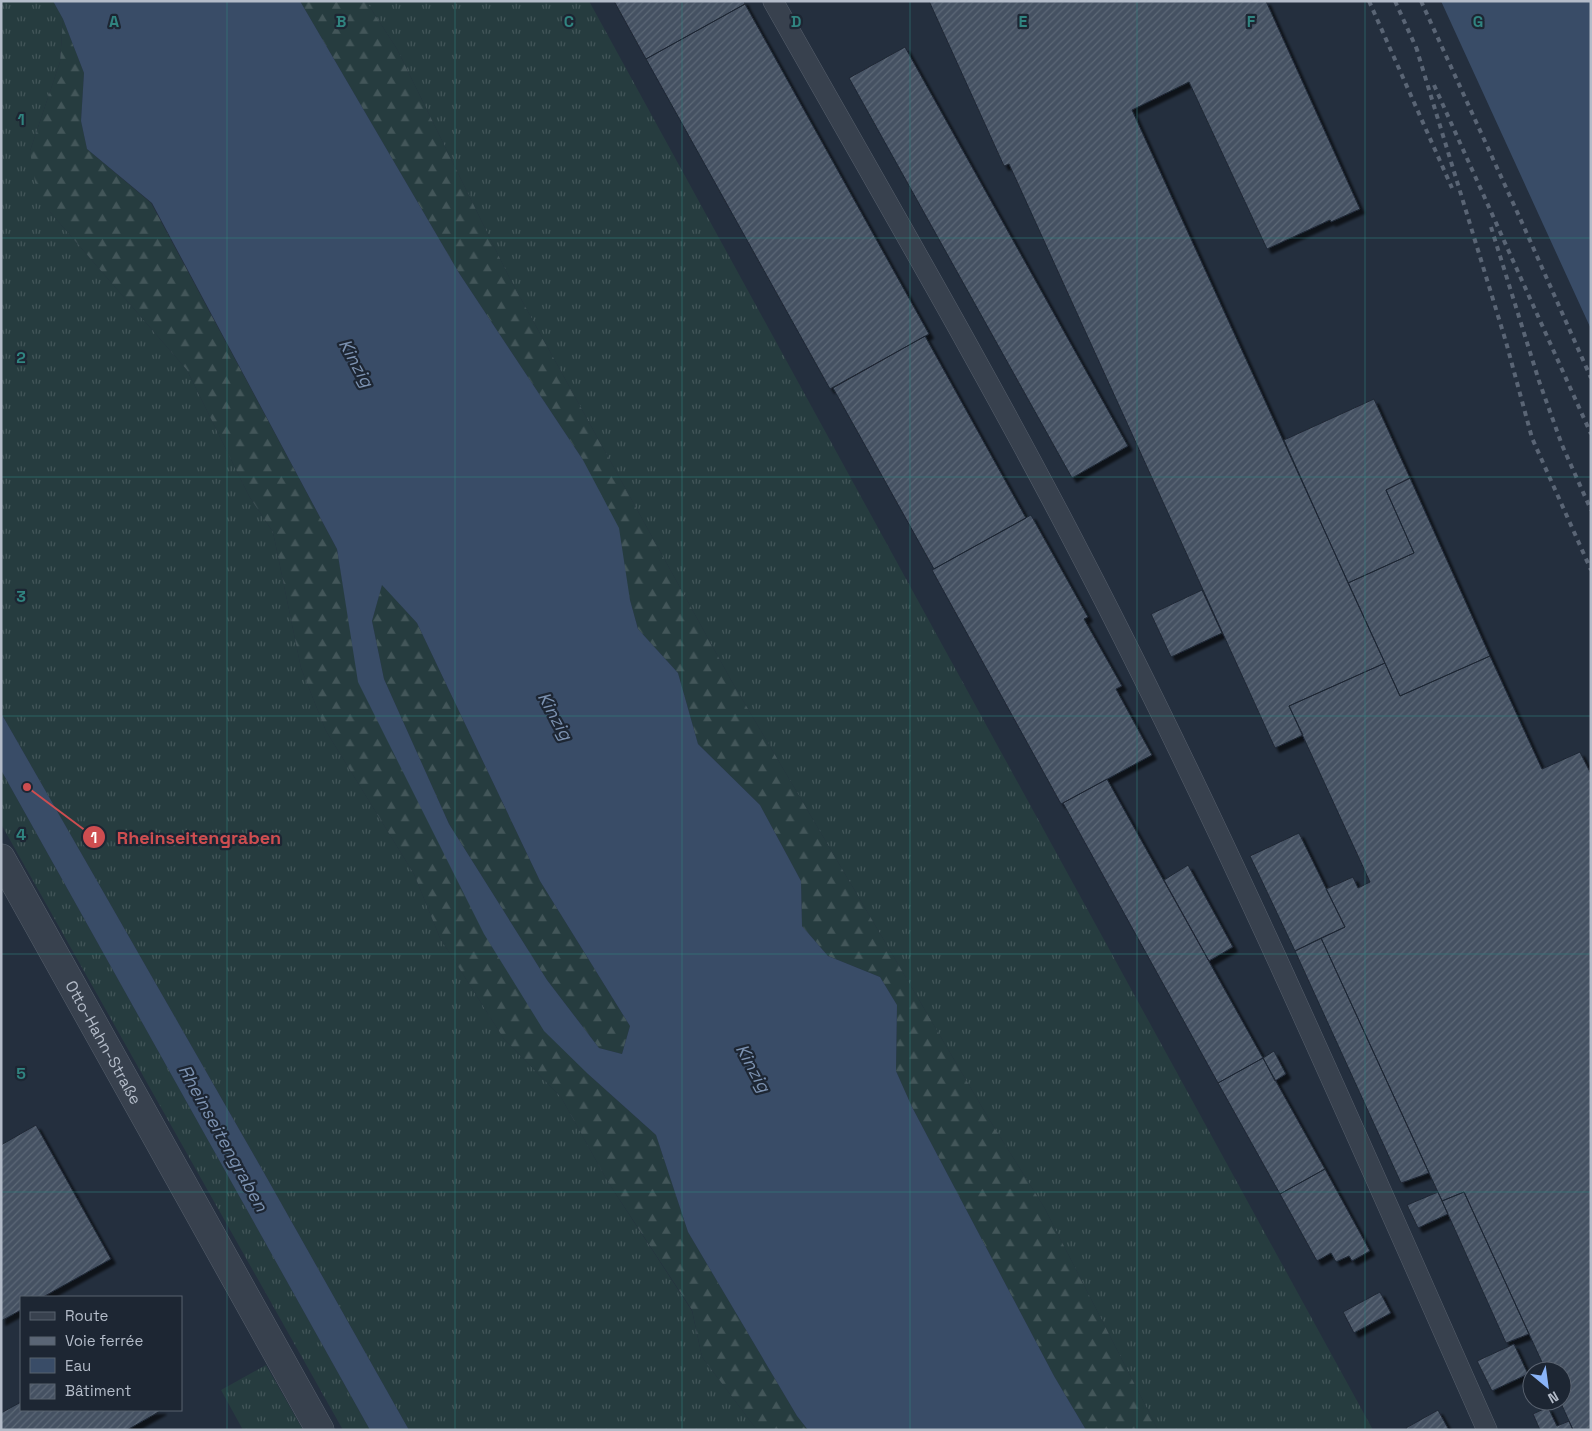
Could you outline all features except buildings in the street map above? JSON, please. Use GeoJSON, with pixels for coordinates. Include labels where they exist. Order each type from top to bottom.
{"type":"FeatureCollection","features":[{"type":"Feature","properties":{"kind":"street","name":"Otto-Hahn-Straße"},"geometry":{"type":"LineString","coordinates":[[1,858],[320,1430]]}},
{"type":"Feature","properties":{"kind":"lane"},"geometry":{"type":"LineString","coordinates":[[773,1],[1027,454],[1086,564],[1202,798],[1351,1124],[1487,1430]]}},
{"type":"Feature","properties":{"kind":"green space"},"geometry":{"type":"Polygon","coordinates":[[[1,1],[53,1],[63,19],[60,62],[30,151],[50,212],[187,370],[249,496],[273,532],[301,668],[326,731],[414,874],[440,938],[504,1039],[561,1097],[608,1182],[692,1311],[702,1357],[757,1430],[409,1430],[1,713],[1,1]]]}},
{"type":"Feature","properties":{"kind":"green space"},"geometry":{"type":"Polygon","coordinates":[[[300,1],[366,1],[397,49],[510,279],[731,680],[989,1119],[1044,1207],[1158,1430],[1086,1430],[1054,1376],[912,1107],[896,1071],[897,1005],[880,977],[828,956],[802,926],[801,881],[760,805],[698,744],[678,673],[638,629],[583,460],[459,273],[300,1]]]}},
{"type":"Feature","properties":{"kind":"green space"},"geometry":{"type":"Polygon","coordinates":[[[366,1],[589,1],[1373,1430],[1158,1430],[1044,1207],[989,1119],[731,680],[510,279],[397,49],[366,1]]]}},
{"type":"Feature","properties":{"kind":"green space"},"geometry":{"type":"Polygon","coordinates":[[[63,19],[84,73],[81,121],[87,149],[151,203],[337,549],[359,682],[588,1074],[656,1135],[688,1232],[797,1416],[808,1430],[757,1430],[702,1357],[692,1310],[608,1182],[561,1097],[504,1039],[440,938],[414,874],[326,731],[301,668],[273,532],[249,496],[187,370],[50,212],[35,182],[30,151],[60,62],[63,19]]]}},
{"type":"Feature","properties":{"kind":"green space"},"geometry":{"type":"Polygon","coordinates":[[[382,584],[417,623],[540,881],[630,1026],[622,1054],[599,1048],[547,980],[449,824],[384,679],[372,621],[382,584]]]}},
{"type":"Feature","properties":{"kind":"green space"},"geometry":{"type":"Polygon","coordinates":[[[1,770],[370,1430],[343,1430],[1,824],[1,770]]]}},
{"type":"Feature","properties":{"kind":"green space"},"geometry":{"type":"Polygon","coordinates":[[[266,1365],[303,1430],[243,1430],[221,1390],[266,1365]]]}},
{"type":"Feature","properties":{"kind":"water","name":"Kinzig"},"geometry":{"type":"Polygon","coordinates":[[[53,1],[300,1],[459,273],[583,460],[619,528],[630,600],[638,629],[678,673],[698,744],[760,805],[801,881],[802,926],[828,956],[880,977],[897,1005],[896,1071],[912,1107],[1054,1376],[1086,1430],[808,1430],[797,1416],[688,1232],[656,1135],[588,1074],[544,1031],[484,934],[358,682],[337,549],[152,203],[87,149],[81,121],[84,73],[63,19],[53,1]],[[382,585],[372,621],[384,679],[449,824],[547,980],[599,1048],[622,1054],[630,1026],[540,881],[417,623],[382,585]]]}},
{"type":"Feature","properties":{"kind":"water"},"geometry":{"type":"Polygon","coordinates":[[[1441,1],[1591,1],[1591,329],[1441,1]]]}},
{"type":"Feature","properties":{"kind":"water"},"geometry":{"type":"Polygon","coordinates":[[[1,713],[409,1430],[370,1430],[1,770],[1,713]]]}},
{"type":"Feature","properties":{"kind":"railway"},"geometry":{"type":"LineString","coordinates":[[1369,1],[1452,188]]}},
{"type":"Feature","properties":{"kind":"railway"},"geometry":{"type":"LineString","coordinates":[[1395,1],[1419,54]]}},
{"type":"Feature","properties":{"kind":"railway"},"geometry":{"type":"LineString","coordinates":[[1421,1],[1591,378]]}},
{"type":"Feature","properties":{"kind":"railway"},"geometry":{"type":"LineString","coordinates":[[1416,47],[1506,342],[1532,438],[1591,570]]}},
{"type":"Feature","properties":{"kind":"railway"},"geometry":{"type":"LineString","coordinates":[[1434,85],[1591,434]]}},
{"type":"Feature","properties":{"kind":"railway"},"geometry":{"type":"LineString","coordinates":[[1491,227],[1539,381],[1562,445],[1591,510]]}},
{"type":"Feature","properties":{"kind":"place","name":"Rheinseitengraben"},"geometry":{"type":"Point","coordinates":[27,787]}}]}
